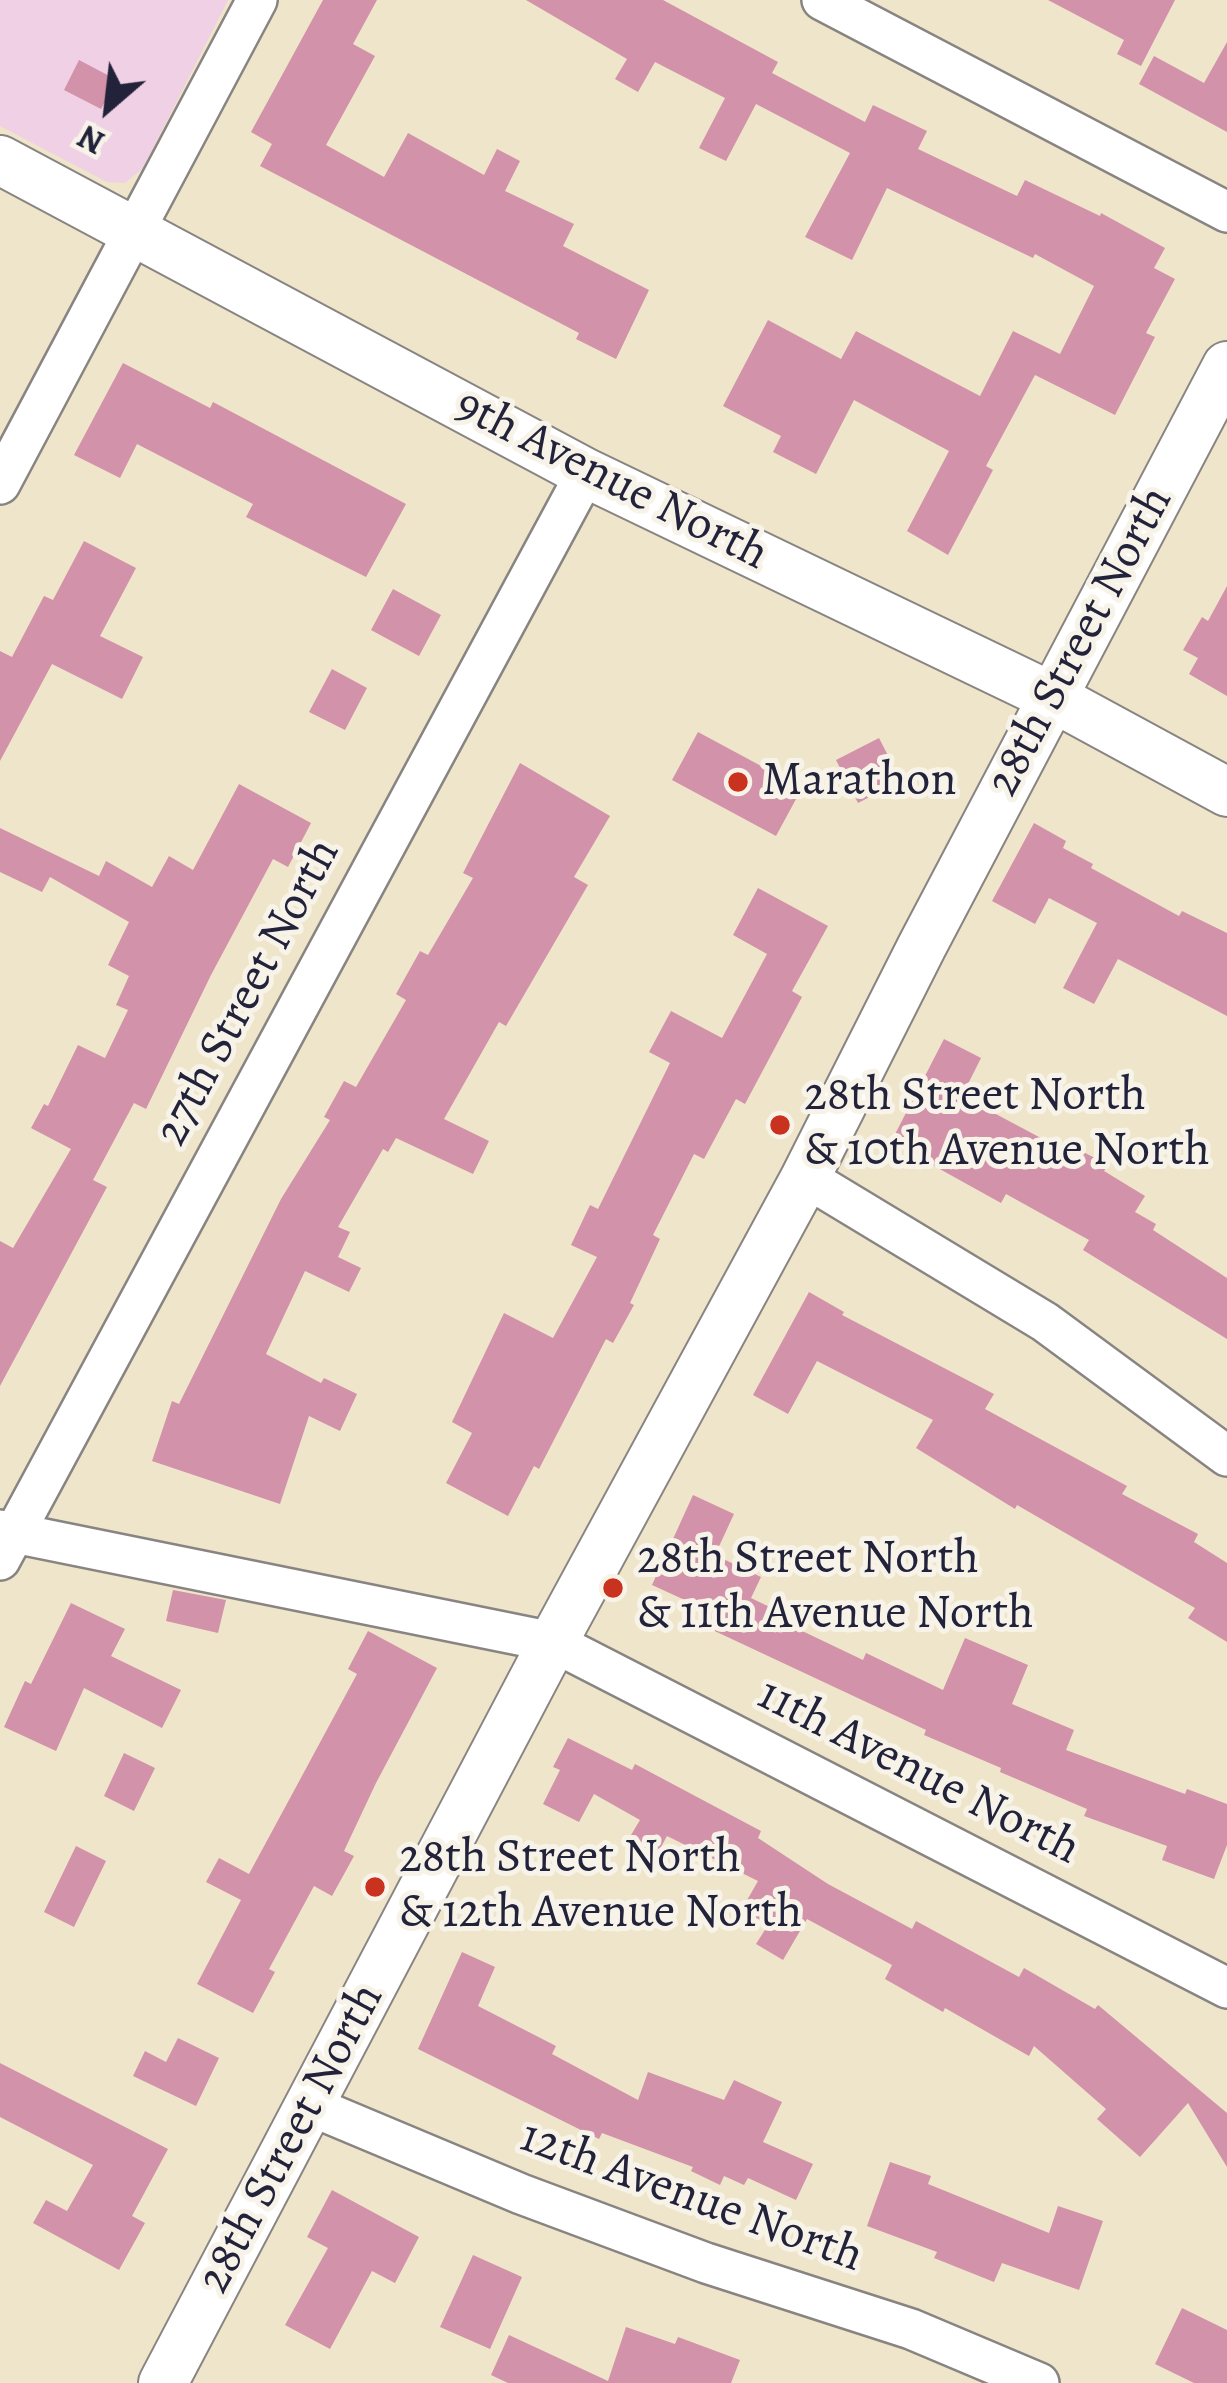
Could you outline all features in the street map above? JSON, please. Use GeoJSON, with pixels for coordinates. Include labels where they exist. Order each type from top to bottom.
{"type":"FeatureCollection","features":[{"type":"Feature","properties":{"kind":"street"},"geometry":{"type":"LineString","coordinates":[[0,484],[257,0]]}},
{"type":"Feature","properties":{"kind":"street"},"geometry":{"type":"LineString","coordinates":[[822,0],[1227,212]]}},
{"type":"Feature","properties":{"kind":"street","name":"9th Avenue North"},"geometry":{"type":"LineString","coordinates":[[0,160],[586,473],[1052,697],[1227,792]]}},
{"type":"Feature","properties":{"kind":"street","name":"28th Street North"},"geometry":{"type":"LineString","coordinates":[[163,2383],[553,1642],[804,1180],[1227,366]]}},
{"type":"Feature","properties":{"kind":"street","name":"27th Street North"},"geometry":{"type":"LineString","coordinates":[[4,1541],[586,473]]}},
{"type":"Feature","properties":{"kind":"street"},"geometry":{"type":"LineString","coordinates":[[804,1180],[1046,1322],[1227,1456]]}},
{"type":"Feature","properties":{"kind":"street","name":"11th Avenue North"},"geometry":{"type":"LineString","coordinates":[[4,1541],[553,1642],[1227,1988]]}},
{"type":"Feature","properties":{"kind":"street","name":"12th Avenue North"},"geometry":{"type":"LineString","coordinates":[[310,2106],[520,2194],[706,2263],[910,2329],[1039,2383]]}},
{"type":"Feature","properties":{"kind":"shaded area"},"geometry":{"type":"Polygon","coordinates":[[[0,0],[228,0],[143,168],[125,183],[107,182],[0,126],[0,0]]]}},
{"type":"Feature","properties":{"kind":"building"},"geometry":{"type":"Polygon","coordinates":[[[323,0],[377,0],[353,44],[375,56],[326,145],[384,177],[408,133],[484,175],[497,149],[520,161],[505,191],[574,224],[563,246],[649,290],[616,359],[576,339],[579,333],[260,166],[272,144],[251,132],[323,0]]]}},
{"type":"Feature","properties":{"kind":"building"},"geometry":{"type":"Polygon","coordinates":[[[526,0],[663,0],[778,62],[772,73],[865,122],[873,105],[927,131],[918,149],[1017,196],[1025,180],[1165,248],[1154,268],[1175,279],[1146,333],[1155,337],[1115,415],[1035,375],[986,466],[993,470],[948,555],[907,531],[949,451],[854,400],[816,474],[773,452],[781,436],[723,406],[768,320],[841,359],[856,331],[980,396],[1013,331],[1060,354],[1094,286],[1035,254],[1033,258],[887,188],[852,260],[805,237],[850,153],[756,104],[726,161],[699,148],[725,98],[655,62],[638,92],[615,79],[627,59],[526,0]]]}},
{"type":"Feature","properties":{"kind":"building"},"geometry":{"type":"Polygon","coordinates":[[[1048,0],[1175,0],[1141,66],[1117,54],[1124,40],[1048,0]]]}},
{"type":"Feature","properties":{"kind":"building"},"geometry":{"type":"Polygon","coordinates":[[[1227,42],[1227,132],[1139,84],[1154,56],[1204,83],[1227,42]]]}},
{"type":"Feature","properties":{"kind":"building"},"geometry":{"type":"Polygon","coordinates":[[[79,60],[117,80],[101,109],[64,90],[79,60]]]}},
{"type":"Feature","properties":{"kind":"building"},"geometry":{"type":"Polygon","coordinates":[[[123,363],[210,408],[213,402],[406,504],[366,577],[246,517],[253,504],[137,444],[120,478],[74,455],[123,363]]]}},
{"type":"Feature","properties":{"kind":"building"},"geometry":{"type":"Polygon","coordinates":[[[84,541],[136,568],[100,636],[143,657],[122,699],[52,664],[0,761],[0,651],[12,657],[44,596],[53,600],[84,541]]]}},
{"type":"Feature","properties":{"kind":"building"},"geometry":{"type":"Polygon","coordinates":[[[1227,586],[1227,696],[1189,674],[1198,658],[1183,650],[1202,617],[1208,621],[1227,586]]]}},
{"type":"Feature","properties":{"kind":"building"},"geometry":{"type":"Polygon","coordinates":[[[393,589],[441,615],[419,656],[371,630],[393,589]]]}},
{"type":"Feature","properties":{"kind":"building"},"geometry":{"type":"Polygon","coordinates":[[[332,669],[367,688],[345,730],[309,712],[332,669]]]}},
{"type":"Feature","properties":{"kind":"building"},"geometry":{"type":"Polygon","coordinates":[[[698,732],[802,788],[776,836],[672,780],[698,732]]]}},
{"type":"Feature","properties":{"kind":"building"},"geometry":{"type":"Polygon","coordinates":[[[879,738],[901,781],[858,803],[836,760],[879,738]]]}},
{"type":"Feature","properties":{"kind":"building"},"geometry":{"type":"Polygon","coordinates":[[[520,763],[610,816],[574,877],[588,885],[506,1026],[499,1022],[444,1119],[489,1141],[473,1174],[396,1138],[388,1152],[383,1149],[338,1227],[350,1232],[338,1257],[361,1268],[349,1292],[305,1271],[266,1354],[321,1383],[324,1378],[357,1394],[340,1431],[309,1416],[280,1504],[152,1461],[172,1401],[179,1404],[281,1199],[330,1120],[324,1117],[344,1081],[356,1087],[406,1000],[396,994],[420,951],[428,955],[473,878],[463,873],[520,763]]]}},
{"type":"Feature","properties":{"kind":"building"},"geometry":{"type":"Polygon","coordinates":[[[239,784],[311,823],[288,867],[273,859],[146,1109],[134,1103],[93,1180],[107,1187],[0,1386],[0,1241],[13,1248],[71,1149],[31,1128],[44,1104],[48,1106],[78,1045],[105,1058],[128,1010],[116,1005],[129,976],[108,965],[129,922],[50,877],[42,892],[0,872],[0,828],[99,876],[106,861],[152,887],[169,856],[193,870],[239,784]]]}},
{"type":"Feature","properties":{"kind":"building"},"geometry":{"type":"Polygon","coordinates":[[[1034,823],[1066,841],[1063,848],[1093,864],[1091,868],[1179,916],[1182,911],[1227,933],[1227,1016],[1118,959],[1094,1004],[1063,988],[1097,923],[1049,898],[1035,924],[992,901],[1034,823]]]}},
{"type":"Feature","properties":{"kind":"building"},"geometry":{"type":"Polygon","coordinates":[[[758,888],[828,926],[792,991],[802,997],[745,1104],[736,1099],[704,1159],[694,1154],[653,1235],[660,1239],[630,1303],[634,1305],[613,1343],[606,1339],[539,1469],[534,1466],[508,1516],[446,1483],[472,1433],[452,1422],[504,1313],[553,1338],[597,1257],[571,1245],[590,1205],[598,1209],[670,1063],[649,1052],[671,1011],[722,1038],[767,954],[733,935],[758,888]]]}},
{"type":"Feature","properties":{"kind":"building"},"geometry":{"type":"Polygon","coordinates":[[[944,1039],[981,1058],[962,1096],[1071,1154],[1074,1147],[1108,1165],[1104,1171],[1145,1196],[1135,1212],[1156,1224],[1153,1230],[1227,1278],[1227,1339],[1083,1250],[1089,1240],[1006,1194],[1001,1203],[891,1142],[944,1039]]]}},
{"type":"Feature","properties":{"kind":"building"},"geometry":{"type":"Polygon","coordinates":[[[809,1292],[844,1312],[842,1315],[994,1394],[985,1409],[1127,1486],[1122,1494],[1198,1534],[1194,1542],[1227,1563],[1227,1642],[1188,1618],[1195,1608],[1017,1505],[1015,1509],[916,1448],[933,1420],[817,1361],[788,1414],[753,1395],[809,1292]]]}},
{"type":"Feature","properties":{"kind":"building"},"geometry":{"type":"Polygon","coordinates":[[[693,1495],[734,1514],[715,1555],[761,1577],[751,1598],[778,1611],[775,1618],[863,1660],[866,1653],[943,1690],[965,1638],[1028,1665],[1012,1704],[1074,1730],[1066,1750],[1185,1794],[1187,1789],[1227,1804],[1227,1845],[1214,1879],[1162,1860],[1167,1846],[1084,1816],[1087,1809],[1000,1772],[1001,1768],[924,1735],[926,1730],[704,1626],[711,1612],[652,1585],[693,1495]]]}},
{"type":"Feature","properties":{"kind":"building"},"geometry":{"type":"Polygon","coordinates":[[[173,1590],[226,1600],[218,1633],[166,1621],[173,1590]]]}},
{"type":"Feature","properties":{"kind":"building"},"geometry":{"type":"Polygon","coordinates":[[[71,1603],[125,1629],[111,1656],[181,1690],[162,1728],[84,1688],[56,1751],[4,1727],[71,1603]]]}},
{"type":"Feature","properties":{"kind":"building"},"geometry":{"type":"Polygon","coordinates":[[[368,1631],[437,1668],[344,1851],[354,1856],[332,1896],[314,1886],[269,1969],[275,1972],[253,2013],[197,1984],[241,1900],[206,1882],[219,1858],[249,1874],[357,1674],[348,1669],[368,1631]]]}},
{"type":"Feature","properties":{"kind":"building"},"geometry":{"type":"Polygon","coordinates":[[[568,1738],[632,1770],[635,1764],[761,1831],[758,1838],[828,1884],[912,1929],[916,1921],[1019,1977],[1024,1968],[1095,2009],[1098,2005],[1227,2113],[1227,2167],[1188,2103],[1140,2157],[1097,2119],[1106,2109],[1034,2046],[1029,2056],[945,2008],[943,2012],[885,1979],[892,1965],[807,1919],[783,1960],[756,1944],[768,1925],[742,1909],[758,1881],[667,1836],[656,1856],[628,1840],[640,1820],[594,1794],[579,1822],[543,1804],[560,1770],[553,1767],[568,1738]]]}},
{"type":"Feature","properties":{"kind":"building"},"geometry":{"type":"Polygon","coordinates":[[[124,1753],[155,1768],[134,1811],[104,1796],[124,1753]]]}},
{"type":"Feature","properties":{"kind":"building"},"geometry":{"type":"Polygon","coordinates":[[[76,1846],[106,1861],[74,1927],[44,1912],[76,1846]]]}},
{"type":"Feature","properties":{"kind":"building"},"geometry":{"type":"Polygon","coordinates":[[[462,1952],[495,1967],[478,2006],[556,2046],[552,2054],[638,2100],[648,2072],[724,2100],[734,2080],[782,2102],[763,2142],[813,2164],[796,2200],[748,2178],[744,2185],[724,2176],[720,2185],[691,2171],[693,2167],[602,2133],[599,2139],[418,2049],[462,1952]]]}},
{"type":"Feature","properties":{"kind":"building"},"geometry":{"type":"Polygon","coordinates":[[[178,2038],[219,2058],[196,2106],[133,2076],[145,2051],[166,2062],[178,2038]]]}},
{"type":"Feature","properties":{"kind":"building"},"geometry":{"type":"Polygon","coordinates":[[[0,2063],[168,2149],[132,2216],[145,2223],[119,2270],[33,2223],[46,2200],[67,2211],[93,2165],[0,2117],[0,2063]]]}},
{"type":"Feature","properties":{"kind":"building"},"geometry":{"type":"Polygon","coordinates":[[[890,2162],[931,2176],[928,2184],[1049,2233],[1058,2206],[1103,2221],[1079,2290],[1002,2263],[994,2282],[934,2258],[937,2252],[867,2226],[890,2162]]]}},
{"type":"Feature","properties":{"kind":"building"},"geometry":{"type":"Polygon","coordinates":[[[332,2190],[419,2237],[395,2283],[372,2271],[330,2349],[285,2325],[328,2248],[307,2237],[332,2190]]]}},
{"type":"Feature","properties":{"kind":"building"},"geometry":{"type":"Polygon","coordinates":[[[473,2255],[522,2277],[490,2349],[440,2327],[473,2255]]]}},
{"type":"Feature","properties":{"kind":"building"},"geometry":{"type":"Polygon","coordinates":[[[1182,2308],[1227,2330],[1227,2383],[1194,2383],[1155,2364],[1182,2308]]]}},
{"type":"Feature","properties":{"kind":"building"},"geometry":{"type":"Polygon","coordinates":[[[626,2327],[675,2344],[678,2337],[740,2360],[731,2383],[508,2383],[491,2375],[509,2335],[608,2381],[626,2327]]]}},
{"type":"Feature","properties":{"kind":"place","name":"Marathon"},"geometry":{"type":"Point","coordinates":[738,782]}},
{"type":"Feature","properties":{"kind":"place","name":"28th Street North & 10th Avenue North"},"geometry":{"type":"Point","coordinates":[780,1125]}},
{"type":"Feature","properties":{"kind":"place","name":"28th Street North & 11th Avenue North"},"geometry":{"type":"Point","coordinates":[613,1588]}},
{"type":"Feature","properties":{"kind":"place","name":"28th Street North & 12th Avenue North"},"geometry":{"type":"Point","coordinates":[375,1887]}}]}
